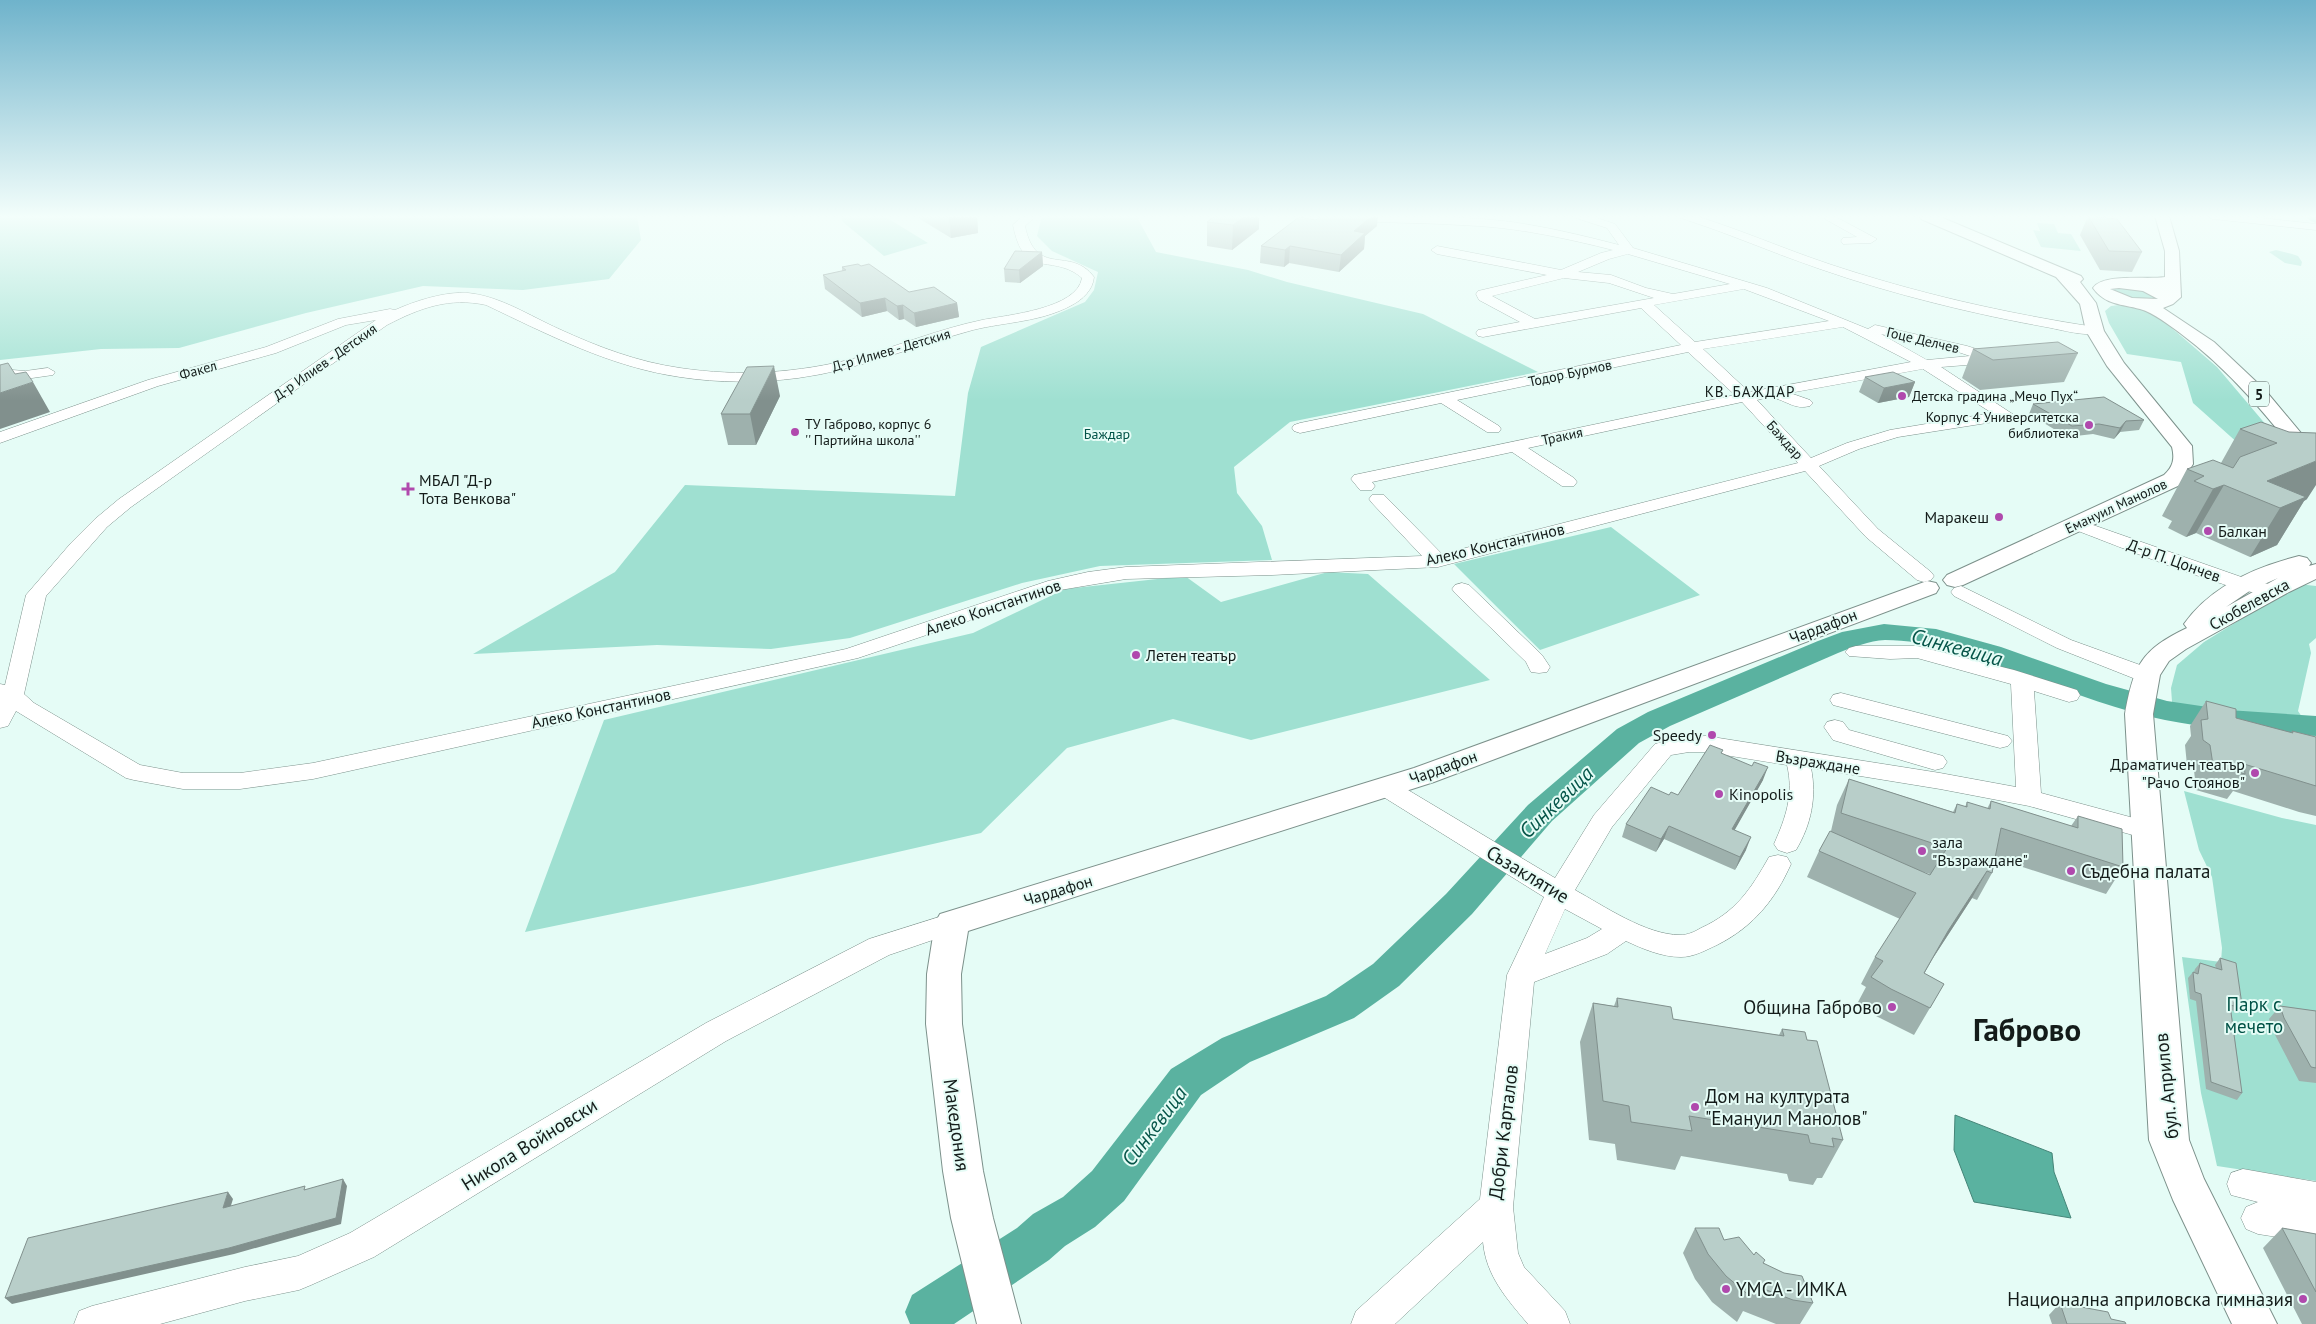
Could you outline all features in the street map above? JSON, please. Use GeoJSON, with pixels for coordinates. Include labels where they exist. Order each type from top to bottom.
{"type":"FeatureCollection","features":[{"type":"Feature","properties":{"kind":"main road"},"geometry":{"type":"LineString","coordinates":[[2066,278],[2089,306]]}},
{"type":"Feature","properties":{"kind":"main road"},"geometry":{"type":"LineString","coordinates":[[2078,278],[2110,288],[2152,290],[2166,300],[2186,329]]}},
{"type":"Feature","properties":{"kind":"main road"},"geometry":{"type":"LineString","coordinates":[[2089,306],[2096,297],[2110,288],[2170,279],[2166,300]]}},
{"type":"Feature","properties":{"kind":"main road","name":"5"},"geometry":{"type":"LineString","coordinates":[[2170,279],[2174,304],[2186,329]]}},
{"type":"Feature","properties":{"kind":"main road","name":"5"},"geometry":{"type":"LineString","coordinates":[[2110,288],[2186,329],[2260,396],[2316,465]]}},
{"type":"Feature","properties":{"kind":"main road"},"geometry":{"type":"LineString","coordinates":[[2089,306],[2110,302],[2136,303],[2166,300]]}},
{"type":"Feature","properties":{"kind":"main road","name":"Емануил Манолов"},"geometry":{"type":"LineString","coordinates":[[1958,586],[2076,524],[2172,480],[2184,466],[2185,459],[2182,446],[2116,366],[2096,332],[2089,306]]}},
{"type":"Feature","properties":{"kind":"main road","name":"Скобелевска"},"geometry":{"type":"LineString","coordinates":[[2184,640],[2205,612],[2242,584],[2311,565]]}},
{"type":"Feature","properties":{"kind":"main road","name":"Скобелевска"},"geometry":{"type":"LineString","coordinates":[[2147,830],[2139,714],[2145,679],[2157,658],[2184,640],[2224,620],[2295,579],[2311,565]]}},
{"type":"Feature","properties":{"kind":"main road"},"geometry":{"type":"LineString","coordinates":[[1926,582],[1946,594],[1958,586]]}},
{"type":"Feature","properties":{"kind":"main road","name":"Чардафон"},"geometry":{"type":"LineString","coordinates":[[952,923],[1433,771],[1926,582]]}},
{"type":"Feature","properties":{"kind":"main road","name":"бул. Априлов"},"geometry":{"type":"LineString","coordinates":[[2147,830],[2169,1140],[2186,1187],[2255,1324]]}},
{"type":"Feature","properties":{"kind":"main road","name":"Македония"},"geometry":{"type":"LineString","coordinates":[[952,923],[944,974],[944,1024],[963,1171],[972,1218],[1000,1324]]}},
{"type":"Feature","properties":{"kind":"street","name":"Д-р Илиев - Детския"},"geometry":{"type":"LineString","coordinates":[[0,721],[6,693],[24,657],[28,625],[36,595],[102,523],[148,487],[382,322],[398,313],[440,300],[475,298],[490,302],[609,356],[656,368],[686,373],[784,375],[860,362],[943,334],[1051,309],[1072,300],[1084,288],[1088,278]]}},
{"type":"Feature","properties":{"kind":"street"},"geometry":{"type":"LineString","coordinates":[[1534,324],[1484,297],[1483,294],[1547,278]]}},
{"type":"Feature","properties":{"kind":"street"},"geometry":{"type":"LineString","coordinates":[[1599,278],[1611,279],[1642,291],[1673,298]]}},
{"type":"Feature","properties":{"kind":"street"},"geometry":{"type":"LineString","coordinates":[[1724,278],[1746,284],[1841,322],[1878,338],[1926,364]]}},
{"type":"Feature","properties":{"kind":"street"},"geometry":{"type":"LineString","coordinates":[[1862,278],[1981,312],[2096,332]]}},
{"type":"Feature","properties":{"kind":"street"},"geometry":{"type":"LineString","coordinates":[[1483,333],[1646,305],[1746,284]]}},
{"type":"Feature","properties":{"kind":"street","name":"Баждар"},"geometry":{"type":"LineString","coordinates":[[1646,305],[1746,397],[1872,533],[1926,582]]}},
{"type":"Feature","properties":{"kind":"street","name":"Факел"},"geometry":{"type":"LineString","coordinates":[[0,438],[153,383],[271,350],[343,322],[380,314],[398,313]]}},
{"type":"Feature","properties":{"kind":"street","name":"Тодор Бурмов"},"geometry":{"type":"LineString","coordinates":[[1300,428],[1690,347],[1841,322]]}},
{"type":"Feature","properties":{"kind":"street","name":"Гоце Делчев"},"geometry":{"type":"LineString","coordinates":[[1841,322],[1921,339],[2003,361]]}},
{"type":"Feature","properties":{"kind":"street","name":"Тракия"},"geometry":{"type":"LineString","coordinates":[[1438,561],[1401,525],[1360,479],[1746,397],[1926,364],[1979,360]]}},
{"type":"Feature","properties":{"kind":"street","name":"Алеко Константинов"},"geometry":{"type":"LineString","coordinates":[[6,693],[26,708],[134,772],[183,781],[240,781],[313,771],[851,654],[991,608],[1019,596],[1055,585],[1088,578],[1126,573],[1438,561],[1808,465],[1853,446],[1886,436],[2006,415],[1926,364]]}},
{"type":"Feature","properties":{"kind":"street"},"geometry":{"type":"LineString","coordinates":[[0,373],[25,376],[48,372]]}},
{"type":"Feature","properties":{"kind":"street"},"geometry":{"type":"LineString","coordinates":[[1774,392],[1799,403],[1805,403]]}},
{"type":"Feature","properties":{"kind":"street"},"geometry":{"type":"LineString","coordinates":[[1445,399],[1493,429]]}},
{"type":"Feature","properties":{"kind":"street"},"geometry":{"type":"LineString","coordinates":[[1514,446],[1568,482]]}},
{"type":"Feature","properties":{"kind":"street","name":"Д-р П. Цончев"},"geometry":{"type":"LineString","coordinates":[[2076,524],[2242,584],[2274,591]]}},
{"type":"Feature","properties":{"kind":"street"},"geometry":{"type":"LineString","coordinates":[[1958,586],[2064,644],[2145,679]]}},
{"type":"Feature","properties":{"kind":"street"},"geometry":{"type":"LineString","coordinates":[[1462,589],[1535,660],[1539,667]]}},
{"type":"Feature","properties":{"kind":"street"},"geometry":{"type":"LineString","coordinates":[[1856,652],[1917,652],[2068,695]]}},
{"type":"Feature","properties":{"kind":"street"},"geometry":{"type":"LineString","coordinates":[[2022,681],[2029,798]]}},
{"type":"Feature","properties":{"kind":"street"},"geometry":{"type":"LineString","coordinates":[[1841,700],[2000,741]]}},
{"type":"Feature","properties":{"kind":"street"},"geometry":{"type":"LineString","coordinates":[[1835,728],[1841,735],[1938,772],[1934,724]]}},
{"type":"Feature","properties":{"kind":"street","name":"Възраждане"},"geometry":{"type":"LineString","coordinates":[[1520,975],[1550,889],[1663,749],[1689,744],[1706,744],[1797,758],[1938,772],[2147,830]]}},
{"type":"Feature","properties":{"kind":"street","name":"Съзаклятие"},"geometry":{"type":"LineString","coordinates":[[1385,787],[1550,889],[1624,929],[1678,947],[1690,945],[1725,930],[1746,913],[1762,893],[1783,854],[1802,802],[1804,789],[1797,758]]}},
{"type":"Feature","properties":{"kind":"street","name":"Никола Войновски"},"geometry":{"type":"LineString","coordinates":[[92,1324],[245,1284],[299,1273],[362,1245],[716,1032],[879,947],[952,923]]}},
{"type":"Feature","properties":{"kind":"street"},"geometry":{"type":"LineString","coordinates":[[1520,975],[1597,946],[1624,929]]}},
{"type":"Feature","properties":{"kind":"street","name":"Добри Карталов"},"geometry":{"type":"LineString","coordinates":[[1369,1324],[1496,1207],[1520,975]]}},
{"type":"Feature","properties":{"kind":"street"},"geometry":{"type":"LineString","coordinates":[[2243,1184],[2316,1198]]}},
{"type":"Feature","properties":{"kind":"street"},"geometry":{"type":"LineString","coordinates":[[1496,1207],[1501,1254],[1512,1278],[1552,1324]]}},
{"type":"Feature","properties":{"kind":"street"},"geometry":{"type":"LineString","coordinates":[[2258,1218],[2316,1227]]}},
{"type":"Feature","properties":{"kind":"green space"},"geometry":{"type":"Polygon","coordinates":[[[0,278],[610,278],[523,290],[423,286],[306,313],[179,348],[101,349],[0,360],[0,278]]]}},
{"type":"Feature","properties":{"kind":"green space","name":"Баждар"},"geometry":{"type":"Polygon","coordinates":[[[1097,278],[1273,278],[1423,314],[1538,372],[1290,422],[1234,467],[1237,493],[1262,526],[1272,560],[1100,566],[1022,583],[850,638],[771,649],[657,645],[473,654],[615,572],[685,485],[955,496],[968,393],[981,347],[1085,302],[1094,290],[1097,278]]]}},
{"type":"Feature","properties":{"kind":"green space"},"geometry":{"type":"Polygon","coordinates":[[[2115,287],[2141,289],[2159,298],[2133,300],[2112,291],[2115,287]]]}},
{"type":"Feature","properties":{"kind":"green space"},"geometry":{"type":"Polygon","coordinates":[[[2119,305],[2143,310],[2159,317],[2217,367],[2312,479],[2258,461],[2193,403],[2181,362],[2127,354],[2109,323],[2105,311],[2111,306],[2119,305]]]}},
{"type":"Feature","properties":{"kind":"green space"},"geometry":{"type":"Polygon","coordinates":[[[1611,527],[1700,595],[1540,650],[1454,564],[1611,527]]]}},
{"type":"Feature","properties":{"kind":"green space"},"geometry":{"type":"Polygon","coordinates":[[[1328,572],[1368,574],[1490,680],[1251,740],[1173,719],[1067,748],[981,833],[753,885],[525,932],[604,720],[973,633],[1065,589],[1185,576],[1221,602],[1328,572]]]}},
{"type":"Feature","properties":{"kind":"green space"},"geometry":{"type":"Polygon","coordinates":[[[2298,584],[2316,586],[2316,638],[2309,644],[2311,653],[2298,711],[2316,738],[2316,754],[2173,715],[2171,688],[2177,665],[2204,642],[2298,584]]]}},
{"type":"Feature","properties":{"kind":"green space","name":"Парк с мечето"},"geometry":{"type":"Polygon","coordinates":[[[2184,791],[2282,818],[2316,825],[2316,1181],[2217,1166],[2201,1093],[2182,957],[2221,962],[2222,948],[2212,877],[2199,850],[2184,791]]]}},
{"type":"Feature","properties":{"kind":"shaded area"},"geometry":{"type":"Polygon","coordinates":[[[1955,1115],[2052,1153],[2054,1172],[2071,1218],[1974,1202],[1954,1150],[1955,1115]]]}},
{"type":"Feature","properties":{"kind":"building"},"geometry":{"type":"Polygon","coordinates":[[[827,278],[889,278],[909,292],[934,287],[957,303],[914,313],[903,305],[897,306],[885,298],[860,303],[827,278]]]}},
{"type":"Feature","properties":{"kind":"building"},"geometry":{"type":"Polygon","coordinates":[[[2058,342],[2078,353],[1993,360],[1973,349],[2058,342]]]}},
{"type":"Feature","properties":{"kind":"building"},"geometry":{"type":"Polygon","coordinates":[[[8,363],[15,374],[26,372],[33,382],[0,393],[0,365],[8,363]]]}},
{"type":"Feature","properties":{"kind":"building"},"geometry":{"type":"Polygon","coordinates":[[[774,366],[750,414],[721,414],[747,367],[774,366]]]}},
{"type":"Feature","properties":{"kind":"building"},"geometry":{"type":"Polygon","coordinates":[[[1893,372],[1915,382],[1884,388],[1865,377],[1893,372]]]}},
{"type":"Feature","properties":{"kind":"building"},"geometry":{"type":"Polygon","coordinates":[[[2104,397],[2144,420],[2126,421],[2120,428],[2099,424],[2072,426],[2033,404],[2104,397]]]}},
{"type":"Feature","properties":{"kind":"building"},"geometry":{"type":"Polygon","coordinates":[[[2261,422],[2289,432],[2316,433],[2316,461],[2267,481],[2306,497],[2280,508],[2224,485],[2213,489],[2194,481],[2204,476],[2187,469],[2213,460],[2233,468],[2240,457],[2277,443],[2240,429],[2261,422]]]}},
{"type":"Feature","properties":{"kind":"building"},"geometry":{"type":"Polygon","coordinates":[[[2206,701],[2236,709],[2236,718],[2316,737],[2316,786],[2244,764],[2245,774],[2213,765],[2210,745],[2203,740],[2201,720],[2208,719],[2206,701]]]}},
{"type":"Feature","properties":{"kind":"building"},"geometry":{"type":"Polygon","coordinates":[[[1710,745],[1723,750],[1721,753],[1752,766],[1754,762],[1768,767],[1732,829],[1751,837],[1740,857],[1669,826],[1661,839],[1626,824],[1651,787],[1669,795],[1671,792],[1678,795],[1710,745]]]}},
{"type":"Feature","properties":{"kind":"building"},"geometry":{"type":"Polygon","coordinates":[[[1849,779],[1955,813],[1957,804],[1967,807],[1967,802],[1990,809],[1991,801],[2078,828],[2078,816],[2122,829],[2123,867],[2001,828],[1992,873],[1987,871],[1948,931],[1924,973],[1944,984],[1930,1008],[1871,977],[1883,961],[1875,957],[1916,893],[1819,851],[1830,831],[1930,875],[1947,848],[1841,813],[1849,779]]]}},
{"type":"Feature","properties":{"kind":"building"},"geometry":{"type":"Polygon","coordinates":[[[2220,958],[2236,963],[2242,1005],[2234,1002],[2234,1006],[2230,1005],[2242,1093],[2211,1082],[2201,994],[2195,992],[2193,972],[2198,974],[2200,963],[2222,970],[2220,958]]]}},
{"type":"Feature","properties":{"kind":"building"},"geometry":{"type":"Polygon","coordinates":[[[1617,998],[1671,1007],[1673,1019],[1784,1036],[1782,1029],[1805,1032],[1807,1040],[1817,1041],[1843,1140],[1832,1138],[1834,1147],[1810,1143],[1808,1135],[1689,1116],[1692,1131],[1631,1122],[1629,1106],[1603,1101],[1593,1003],[1618,1007],[1617,998]]]}},
{"type":"Feature","properties":{"kind":"building"},"geometry":{"type":"Polygon","coordinates":[[[2280,1006],[2316,1011],[2316,1068],[2311,1067],[2284,1018],[2280,1006]]]}},
{"type":"Feature","properties":{"kind":"building"},"geometry":{"type":"Polygon","coordinates":[[[343,1179],[336,1218],[229,1248],[5,1298],[28,1238],[228,1192],[223,1208],[305,1186],[304,1190],[343,1179]]]}},
{"type":"Feature","properties":{"kind":"building"},"geometry":{"type":"Polygon","coordinates":[[[1695,1228],[1719,1228],[1724,1240],[1739,1237],[1754,1255],[1756,1252],[1765,1260],[1763,1263],[1784,1273],[1802,1276],[1813,1303],[1793,1300],[1756,1286],[1751,1297],[1726,1276],[1708,1254],[1695,1228]]]}},
{"type":"Feature","properties":{"kind":"building"},"geometry":{"type":"Polygon","coordinates":[[[2282,1228],[2316,1234],[2316,1292],[2282,1228]]]}},
{"type":"Feature","properties":{"kind":"building"},"geometry":{"type":"Polygon","coordinates":[[[2060,1303],[2108,1312],[2111,1319],[2125,1322],[2126,1324],[2067,1324],[2060,1303]]]}},
{"type":"Feature","properties":{"kind":"waterway","name":"Синкевица"},"geometry":{"type":"LineString","coordinates":[[929,1312],[1033,1244],[1049,1230],[1079,1212],[1108,1186],[1186,1082],[1236,1050],[1340,1007],[1386,975],[1459,904],[1540,813],[1628,736],[1659,719],[1785,667],[1828,647],[1852,638],[1884,632],[1926,635],[1991,653],[2096,690],[2165,710],[2228,720],[2316,726]]}},
{"type":"Feature","properties":{"kind":"place","name":"Детска градина „Мечо Пух“"},"geometry":{"type":"Point","coordinates":[1902,396]}},
{"type":"Feature","properties":{"kind":"place","name":"Корпус 4 Университетска библиотека"},"geometry":{"type":"Point","coordinates":[2089,425]}},
{"type":"Feature","properties":{"kind":"place","name":"ТУ Габрово, корпус 6 '' Партийна школа''"},"geometry":{"type":"Point","coordinates":[795,432]}},
{"type":"Feature","properties":{"kind":"place","name":"МБАЛ \"Д-р Тота Венкова\""},"geometry":{"type":"Point","coordinates":[408,489]}},
{"type":"Feature","properties":{"kind":"place","name":"Маракеш"},"geometry":{"type":"Point","coordinates":[1999,517]}},
{"type":"Feature","properties":{"kind":"place","name":"Балкан"},"geometry":{"type":"Point","coordinates":[2208,531]}},
{"type":"Feature","properties":{"kind":"place","name":"Летен театър"},"geometry":{"type":"Point","coordinates":[1136,655]}},
{"type":"Feature","properties":{"kind":"place","name":"Speedy"},"geometry":{"type":"Point","coordinates":[1712,735]}},
{"type":"Feature","properties":{"kind":"place","name":"Драматичен театър \"Рачо Стоянов\""},"geometry":{"type":"Point","coordinates":[2255,773]}},
{"type":"Feature","properties":{"kind":"place","name":"Kinopolis"},"geometry":{"type":"Point","coordinates":[1719,794]}},
{"type":"Feature","properties":{"kind":"place","name":"зала \"Възраждане\""},"geometry":{"type":"Point","coordinates":[1922,851]}},
{"type":"Feature","properties":{"kind":"place","name":"Съдебна палата"},"geometry":{"type":"Point","coordinates":[2071,871]}},
{"type":"Feature","properties":{"kind":"place","name":"Община Габрово"},"geometry":{"type":"Point","coordinates":[1892,1007]}},
{"type":"Feature","properties":{"kind":"place","name":"Дом на културата \"Емануил Манолов\""},"geometry":{"type":"Point","coordinates":[1695,1107]}},
{"type":"Feature","properties":{"kind":"place","name":"YMCA - ИМКА"},"geometry":{"type":"Point","coordinates":[1726,1289]}},
{"type":"Feature","properties":{"kind":"place","name":"Национална априловска гимназия"},"geometry":{"type":"Point","coordinates":[2303,1299]}},
{"type":"Feature","properties":{"kind":"district","name":"КВ. БАЖДАР"},"geometry":{"type":"Point","coordinates":[1750,391]}},
{"type":"Feature","properties":{"kind":"district","name":"Габрово"},"geometry":{"type":"Point","coordinates":[2027,1029]}}]}
